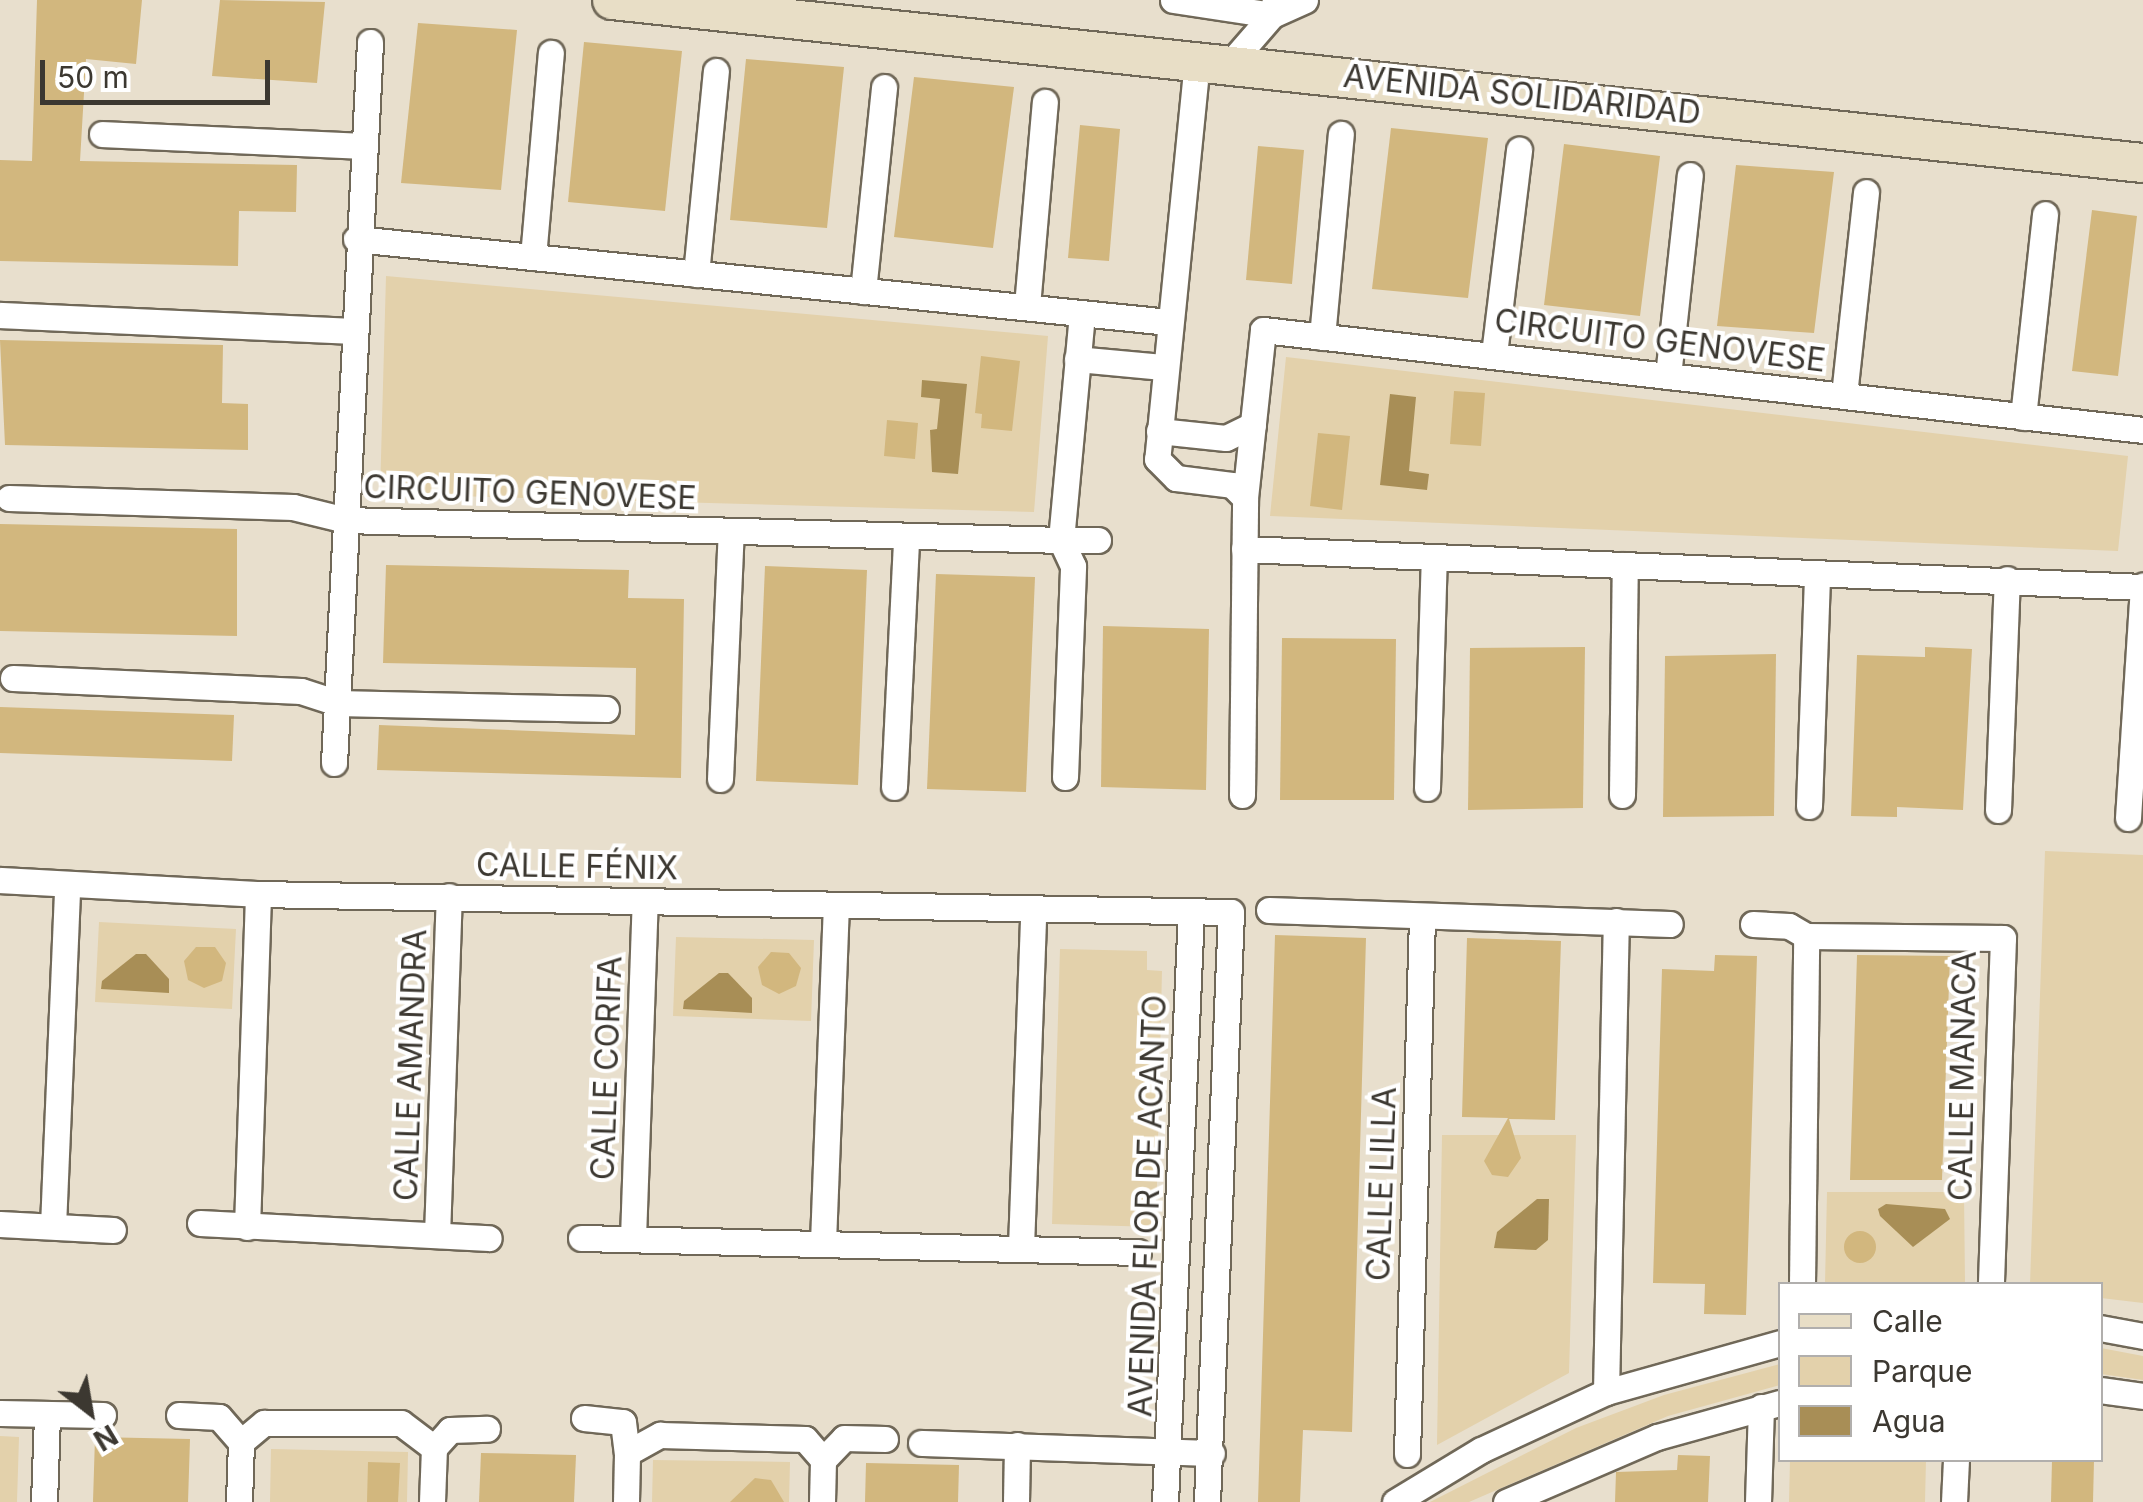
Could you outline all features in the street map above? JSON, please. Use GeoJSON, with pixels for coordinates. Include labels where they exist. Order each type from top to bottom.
{"type":"FeatureCollection","features":[{"type":"Feature","properties":{"kind":"main road","name":"AVENIDA SOLIDARIDAD"},"geometry":{"type":"LineString","coordinates":[[612,0],[2143,164]]}},
{"type":"Feature","properties":{"kind":"main road","name":"AVENIDA SOLIDARIDAD"},"geometry":{"type":"LineString","coordinates":[[769,0],[872,14],[901,32]]}},
{"type":"Feature","properties":{"kind":"street"},"geometry":{"type":"LineString","coordinates":[[1173,0],[1273,8],[1305,0]]}},
{"type":"Feature","properties":{"kind":"street"},"geometry":{"type":"LineString","coordinates":[[1164,366],[1212,64],[1273,8]]}},
{"type":"Feature","properties":{"kind":"street","name":"CIRCUITO GENOVESE"},"geometry":{"type":"LineString","coordinates":[[370,42],[356,240],[346,520],[906,538],[1098,540]]}},
{"type":"Feature","properties":{"kind":"street"},"geometry":{"type":"LineString","coordinates":[[533,257],[552,54]]}},
{"type":"Feature","properties":{"kind":"street"},"geometry":{"type":"LineString","coordinates":[[696,274],[716,71]]}},
{"type":"Feature","properties":{"kind":"street"},"geometry":{"type":"LineString","coordinates":[[863,291],[884,87]]}},
{"type":"Feature","properties":{"kind":"street"},"geometry":{"type":"LineString","coordinates":[[1027,306],[1045,102]]}},
{"type":"Feature","properties":{"kind":"street"},"geometry":{"type":"LineString","coordinates":[[1164,366],[1170,308],[1172,288],[1176,250],[1179,230],[1181,210],[1185,172],[1189,132],[1192,113],[1157,459],[1176,478],[1222,482],[1245,498]]}},
{"type":"Feature","properties":{"kind":"street"},"geometry":{"type":"LineString","coordinates":[[102,134],[362,146]]}},
{"type":"Feature","properties":{"kind":"street"},"geometry":{"type":"LineString","coordinates":[[1322,337],[1341,134]]}},
{"type":"Feature","properties":{"kind":"street"},"geometry":{"type":"LineString","coordinates":[[1494,354],[1518,150]]}},
{"type":"Feature","properties":{"kind":"street"},"geometry":{"type":"LineString","coordinates":[[1668,376],[1690,176]]}},
{"type":"Feature","properties":{"kind":"street"},"geometry":{"type":"LineString","coordinates":[[1844,395],[1866,192]]}},
{"type":"Feature","properties":{"kind":"street"},"geometry":{"type":"LineString","coordinates":[[2023,417],[2045,214]]}},
{"type":"Feature","properties":{"kind":"street"},"geometry":{"type":"LineString","coordinates":[[356,240],[1168,322]]}},
{"type":"Feature","properties":{"kind":"street"},"geometry":{"type":"LineString","coordinates":[[1066,777],[1073,566],[1060,540],[1082,313]]}},
{"type":"Feature","properties":{"kind":"street"},"geometry":{"type":"LineString","coordinates":[[0,314],[353,331]]}},
{"type":"Feature","properties":{"kind":"street","name":"CIRCUITO GENOVESE"},"geometry":{"type":"LineString","coordinates":[[1242,795],[1245,498],[1264,330],[2143,430]]}},
{"type":"Feature","properties":{"kind":"street"},"geometry":{"type":"LineString","coordinates":[[1076,359],[1164,366]]}},
{"type":"Feature","properties":{"kind":"street"},"geometry":{"type":"LineString","coordinates":[[1159,431],[1226,438],[1252,425]]}},
{"type":"Feature","properties":{"kind":"street"},"geometry":{"type":"LineString","coordinates":[[9,498],[293,507],[346,520],[334,764]]}},
{"type":"Feature","properties":{"kind":"street"},"geometry":{"type":"LineString","coordinates":[[720,780],[731,531]]}},
{"type":"Feature","properties":{"kind":"street"},"geometry":{"type":"LineString","coordinates":[[894,787],[906,538]]}},
{"type":"Feature","properties":{"kind":"street"},"geometry":{"type":"LineString","coordinates":[[1244,549],[2143,586],[2138,730],[2128,818]]}},
{"type":"Feature","properties":{"kind":"street"},"geometry":{"type":"LineString","coordinates":[[1427,788],[1434,558]]}},
{"type":"Feature","properties":{"kind":"street"},"geometry":{"type":"LineString","coordinates":[[1622,795],[1625,565]]}},
{"type":"Feature","properties":{"kind":"street"},"geometry":{"type":"LineString","coordinates":[[1809,806],[1817,574]]}},
{"type":"Feature","properties":{"kind":"street"},"geometry":{"type":"LineString","coordinates":[[1998,810],[2007,579]]}},
{"type":"Feature","properties":{"kind":"street"},"geometry":{"type":"LineString","coordinates":[[13,678],[301,691],[338,703],[606,709]]}},
{"type":"Feature","properties":{"kind":"street","name":"CALLE FÉNIX"},"geometry":{"type":"LineString","coordinates":[[0,880],[258,894],[1032,912],[1231,912],[1212,1452]]}},
{"type":"Feature","properties":{"kind":"street"},"geometry":{"type":"LineString","coordinates":[[53,1226],[66,884]]}},
{"type":"Feature","properties":{"kind":"street"},"geometry":{"type":"LineString","coordinates":[[247,1227],[258,894]]}},
{"type":"Feature","properties":{"kind":"street","name":"CALLE AMANDRA"},"geometry":{"type":"LineString","coordinates":[[437,1236],[449,896]]}},
{"type":"Feature","properties":{"kind":"street","name":"CALLE CORIFA"},"geometry":{"type":"LineString","coordinates":[[633,1238],[645,901]]}},
{"type":"Feature","properties":{"kind":"street"},"geometry":{"type":"LineString","coordinates":[[823,1242],[836,906]]}},
{"type":"Feature","properties":{"kind":"street"},"geometry":{"type":"LineString","coordinates":[[1268,910],[1670,924]]}},
{"type":"Feature","properties":{"kind":"street"},"geometry":{"type":"LineString","coordinates":[[1021,1247],[1032,912]]}},
{"type":"Feature","properties":{"kind":"street","name":"AVENIDA FLOR DE ACANTO"},"geometry":{"type":"LineString","coordinates":[[1165,1502],[1172,1449],[1191,912]]}},
{"type":"Feature","properties":{"kind":"street","name":"CALLE LILLA"},"geometry":{"type":"LineString","coordinates":[[1407,1454],[1422,917]]}},
{"type":"Feature","properties":{"kind":"street"},"geometry":{"type":"LineString","coordinates":[[1606,1392],[1616,921]]}},
{"type":"Feature","properties":{"kind":"street","name":"CALLE MANACA"},"geometry":{"type":"LineString","coordinates":[[1753,924],[1789,926],[1806,936],[2003,938],[1991,1282]]}},
{"type":"Feature","properties":{"kind":"street"},"geometry":{"type":"LineString","coordinates":[[1802,1282],[1806,936]]}},
{"type":"Feature","properties":{"kind":"street","name":"CALLE AMANDRA"},"geometry":{"type":"LineString","coordinates":[[200,1223],[489,1238]]}},
{"type":"Feature","properties":{"kind":"street"},"geometry":{"type":"LineString","coordinates":[[0,1224],[113,1230]]}},
{"type":"Feature","properties":{"kind":"street"},"geometry":{"type":"LineString","coordinates":[[581,1238],[1138,1252]]}},
{"type":"Feature","properties":{"kind":"street"},"geometry":{"type":"LineString","coordinates":[[2103,1329],[2143,1336]]}},
{"type":"Feature","properties":{"kind":"street"},"geometry":{"type":"LineString","coordinates":[[1395,1502],[1481,1450],[1606,1392],[1778,1344]]}},
{"type":"Feature","properties":{"kind":"street"},"geometry":{"type":"LineString","coordinates":[[2103,1390],[2143,1396]]}},
{"type":"Feature","properties":{"kind":"street"},"geometry":{"type":"LineString","coordinates":[[1506,1502],[1657,1438],[1771,1405],[1760,1452],[1758,1502]]}},
{"type":"Feature","properties":{"kind":"street"},"geometry":{"type":"LineString","coordinates":[[0,1413],[103,1415]]}},
{"type":"Feature","properties":{"kind":"street"},"geometry":{"type":"LineString","coordinates":[[44,1502],[47,1414]]}},
{"type":"Feature","properties":{"kind":"street"},"geometry":{"type":"LineString","coordinates":[[179,1415],[219,1417],[241,1442],[239,1502]]}},
{"type":"Feature","properties":{"kind":"street"},"geometry":{"type":"LineString","coordinates":[[584,1418],[623,1422],[628,1453],[626,1502]]}},
{"type":"Feature","properties":{"kind":"street"},"geometry":{"type":"LineString","coordinates":[[241,1442],[264,1423],[401,1423],[434,1448]]}},
{"type":"Feature","properties":{"kind":"street"},"geometry":{"type":"LineString","coordinates":[[432,1502],[434,1448],[450,1430],[488,1429]]}},
{"type":"Feature","properties":{"kind":"street"},"geometry":{"type":"LineString","coordinates":[[628,1453],[660,1435],[805,1439],[823,1460],[822,1502]]}},
{"type":"Feature","properties":{"kind":"street"},"geometry":{"type":"LineString","coordinates":[[823,1460],[844,1438],[884,1440]]}},
{"type":"Feature","properties":{"kind":"street"},"geometry":{"type":"LineString","coordinates":[[920,1443],[1212,1452],[1208,1502]]}},
{"type":"Feature","properties":{"kind":"street"},"geometry":{"type":"LineString","coordinates":[[1016,1502],[1017,1446]]}},
{"type":"Feature","properties":{"kind":"street"},"geometry":{"type":"LineString","coordinates":[[1954,1502],[1956,1462]]}},
{"type":"Feature","properties":{"kind":"green space"},"geometry":{"type":"Polygon","coordinates":[[[386,276],[1048,336],[1034,512],[380,494],[386,276]]]}},
{"type":"Feature","properties":{"kind":"green space"},"geometry":{"type":"Polygon","coordinates":[[[1286,357],[2128,456],[2118,551],[1270,516],[1286,357]]]}},
{"type":"Feature","properties":{"kind":"green space"},"geometry":{"type":"Polygon","coordinates":[[[2045,851],[2143,855],[2143,1303],[2103,1298],[2103,1282],[2030,1282],[2045,851]]]}},
{"type":"Feature","properties":{"kind":"green space"},"geometry":{"type":"Polygon","coordinates":[[[99,922],[236,929],[232,1009],[95,1002],[99,922]]]}},
{"type":"Feature","properties":{"kind":"green space"},"geometry":{"type":"Polygon","coordinates":[[[676,937],[814,940],[811,1021],[673,1016],[676,937]]]}},
{"type":"Feature","properties":{"kind":"green space"},"geometry":{"type":"Polygon","coordinates":[[[1060,949],[1147,951],[1147,970],[1162,971],[1156,1227],[1052,1224],[1060,949]]]}},
{"type":"Feature","properties":{"kind":"green space"},"geometry":{"type":"Polygon","coordinates":[[[1442,1135],[1576,1135],[1569,1373],[1437,1445],[1442,1135]]]}},
{"type":"Feature","properties":{"kind":"green space"},"geometry":{"type":"Polygon","coordinates":[[[1827,1192],[1964,1192],[1965,1282],[1825,1282],[1827,1192]]]}},
{"type":"Feature","properties":{"kind":"green space"},"geometry":{"type":"Polygon","coordinates":[[[2103,1348],[2143,1356],[2143,1380],[2103,1374],[2103,1348]]]}},
{"type":"Feature","properties":{"kind":"green space"},"geometry":{"type":"Polygon","coordinates":[[[1778,1365],[1778,1386],[1668,1416],[1469,1502],[1430,1502],[1576,1428],[1664,1395],[1778,1365]]]}},
{"type":"Feature","properties":{"kind":"green space"},"geometry":{"type":"Polygon","coordinates":[[[0,1436],[19,1437],[17,1502],[0,1502],[0,1436]]]}},
{"type":"Feature","properties":{"kind":"green space"},"geometry":{"type":"Polygon","coordinates":[[[271,1449],[408,1452],[407,1502],[270,1502],[271,1449]]]}},
{"type":"Feature","properties":{"kind":"green space"},"geometry":{"type":"Polygon","coordinates":[[[653,1460],[790,1462],[789,1502],[652,1502],[653,1460]]]}},
{"type":"Feature","properties":{"kind":"green space"},"geometry":{"type":"Polygon","coordinates":[[[1790,1462],[1926,1462],[1925,1502],[1789,1502],[1790,1462]]]}},
{"type":"Feature","properties":{"kind":"water"},"geometry":{"type":"Polygon","coordinates":[[[922,380],[967,384],[958,474],[932,472],[930,430],[937,429],[940,399],[921,397],[922,380]]]}},
{"type":"Feature","properties":{"kind":"water"},"geometry":{"type":"Polygon","coordinates":[[[1390,394],[1416,397],[1409,471],[1429,474],[1427,490],[1380,485],[1390,394]]]}},
{"type":"Feature","properties":{"kind":"water"},"geometry":{"type":"Polygon","coordinates":[[[136,954],[146,954],[169,979],[169,993],[101,989],[102,981],[136,954]]]}},
{"type":"Feature","properties":{"kind":"water"},"geometry":{"type":"Polygon","coordinates":[[[719,973],[728,973],[752,998],[752,1013],[683,1009],[684,1001],[719,973]]]}},
{"type":"Feature","properties":{"kind":"water"},"geometry":{"type":"Polygon","coordinates":[[[1537,1199],[1549,1199],[1548,1240],[1536,1250],[1494,1248],[1497,1232],[1537,1199]]]}},
{"type":"Feature","properties":{"kind":"water"},"geometry":{"type":"Polygon","coordinates":[[[1886,1204],[1945,1209],[1950,1219],[1913,1247],[1880,1216],[1878,1209],[1886,1204]]]}},
{"type":"Feature","properties":{"kind":"building"},"geometry":{"type":"Polygon","coordinates":[[[37,0],[142,0],[136,64],[86,59],[80,161],[297,165],[296,212],[239,211],[238,266],[0,261],[0,160],[32,161],[37,0]]]}},
{"type":"Feature","properties":{"kind":"building"},"geometry":{"type":"Polygon","coordinates":[[[220,0],[325,2],[317,83],[212,76],[220,0]]]}},
{"type":"Feature","properties":{"kind":"building"},"geometry":{"type":"Polygon","coordinates":[[[418,23],[517,30],[501,190],[401,183],[418,23]]]}},
{"type":"Feature","properties":{"kind":"building"},"geometry":{"type":"Polygon","coordinates":[[[584,42],[682,51],[665,211],[568,202],[584,42]]]}},
{"type":"Feature","properties":{"kind":"building"},"geometry":{"type":"Polygon","coordinates":[[[746,59],[844,67],[827,228],[730,220],[746,59]]]}},
{"type":"Feature","properties":{"kind":"building"},"geometry":{"type":"Polygon","coordinates":[[[914,77],[1014,87],[993,248],[894,237],[914,77]]]}},
{"type":"Feature","properties":{"kind":"building"},"geometry":{"type":"Polygon","coordinates":[[[1080,125],[1120,129],[1109,261],[1068,258],[1080,125]]]}},
{"type":"Feature","properties":{"kind":"building"},"geometry":{"type":"Polygon","coordinates":[[[1391,128],[1488,138],[1468,298],[1372,289],[1391,128]]]}},
{"type":"Feature","properties":{"kind":"building"},"geometry":{"type":"Polygon","coordinates":[[[1564,144],[1660,156],[1640,316],[1544,305],[1564,144]]]}},
{"type":"Feature","properties":{"kind":"building"},"geometry":{"type":"Polygon","coordinates":[[[1258,146],[1304,150],[1292,284],[1246,280],[1258,146]]]}},
{"type":"Feature","properties":{"kind":"building"},"geometry":{"type":"Polygon","coordinates":[[[1736,165],[1834,172],[1814,333],[1717,326],[1736,165]]]}},
{"type":"Feature","properties":{"kind":"building"},"geometry":{"type":"Polygon","coordinates":[[[2092,210],[2137,216],[2118,376],[2072,371],[2092,210]]]}},
{"type":"Feature","properties":{"kind":"building"},"geometry":{"type":"Polygon","coordinates":[[[0,340],[223,345],[222,403],[248,404],[248,450],[5,445],[0,340]]]}},
{"type":"Feature","properties":{"kind":"building"},"geometry":{"type":"Polygon","coordinates":[[[981,356],[1020,361],[1012,431],[981,428],[982,414],[975,413],[981,356]]]}},
{"type":"Feature","properties":{"kind":"building"},"geometry":{"type":"Polygon","coordinates":[[[1454,391],[1485,393],[1481,446],[1450,444],[1454,391]]]}},
{"type":"Feature","properties":{"kind":"building"},"geometry":{"type":"Polygon","coordinates":[[[887,420],[918,423],[915,459],[884,456],[887,420]]]}},
{"type":"Feature","properties":{"kind":"building"},"geometry":{"type":"Polygon","coordinates":[[[1318,433],[1350,436],[1342,510],[1310,506],[1318,433]]]}},
{"type":"Feature","properties":{"kind":"building"},"geometry":{"type":"Polygon","coordinates":[[[0,524],[237,529],[237,636],[0,631],[0,524]]]}},
{"type":"Feature","properties":{"kind":"building"},"geometry":{"type":"Polygon","coordinates":[[[386,565],[629,570],[628,598],[684,599],[681,778],[377,770],[379,725],[635,735],[636,668],[383,663],[386,565]]]}},
{"type":"Feature","properties":{"kind":"building"},"geometry":{"type":"Polygon","coordinates":[[[765,566],[867,570],[858,785],[756,781],[765,566]]]}},
{"type":"Feature","properties":{"kind":"building"},"geometry":{"type":"Polygon","coordinates":[[[936,574],[1035,577],[1026,792],[927,789],[936,574]]]}},
{"type":"Feature","properties":{"kind":"building"},"geometry":{"type":"Polygon","coordinates":[[[1103,626],[1209,629],[1206,790],[1101,787],[1103,626]]]}},
{"type":"Feature","properties":{"kind":"building"},"geometry":{"type":"Polygon","coordinates":[[[1282,638],[1396,639],[1394,800],[1280,800],[1282,638]]]}},
{"type":"Feature","properties":{"kind":"building"},"geometry":{"type":"Polygon","coordinates":[[[1585,647],[1583,808],[1468,810],[1470,648],[1585,647]]]}},
{"type":"Feature","properties":{"kind":"building"},"geometry":{"type":"Polygon","coordinates":[[[1925,647],[1972,649],[1963,810],[1897,807],[1897,817],[1851,816],[1857,655],[1925,657],[1925,647]]]}},
{"type":"Feature","properties":{"kind":"building"},"geometry":{"type":"Polygon","coordinates":[[[1776,654],[1774,816],[1663,817],[1665,656],[1776,654]]]}},
{"type":"Feature","properties":{"kind":"building"},"geometry":{"type":"Polygon","coordinates":[[[0,707],[234,715],[232,761],[0,753],[0,707]]]}},
{"type":"Feature","properties":{"kind":"building"},"geometry":{"type":"Polygon","coordinates":[[[1275,935],[1366,938],[1352,1432],[1303,1430],[1300,1502],[1258,1502],[1275,935]]]}},
{"type":"Feature","properties":{"kind":"building"},"geometry":{"type":"Polygon","coordinates":[[[1467,938],[1561,941],[1555,1120],[1509,1119],[1521,1158],[1508,1177],[1492,1175],[1484,1161],[1508,1118],[1462,1117],[1467,938]]]}},
{"type":"Feature","properties":{"kind":"building"},"geometry":{"type":"Polygon","coordinates":[[[196,947],[215,947],[226,963],[222,981],[204,988],[188,980],[184,961],[196,947]]]}},
{"type":"Feature","properties":{"kind":"building"},"geometry":{"type":"Polygon","coordinates":[[[771,952],[789,953],[801,968],[796,986],[779,994],[762,985],[758,967],[771,952]]]}},
{"type":"Feature","properties":{"kind":"building"},"geometry":{"type":"Polygon","coordinates":[[[1715,955],[1757,956],[1746,1315],[1704,1314],[1705,1284],[1653,1283],[1662,969],[1714,971],[1715,955]]]}},
{"type":"Feature","properties":{"kind":"building"},"geometry":{"type":"Polygon","coordinates":[[[1857,955],[1950,956],[1942,1180],[1850,1180],[1857,955]]]}},
{"type":"Feature","properties":{"kind":"building"},"geometry":{"type":"Polygon","coordinates":[[[1860,1231],[1872,1235],[1876,1247],[1872,1259],[1860,1263],[1848,1259],[1844,1247],[1848,1235],[1860,1231]]]}},
{"type":"Feature","properties":{"kind":"building"},"geometry":{"type":"Polygon","coordinates":[[[95,1437],[190,1439],[188,1502],[93,1502],[95,1437]]]}},
{"type":"Feature","properties":{"kind":"building"},"geometry":{"type":"Polygon","coordinates":[[[481,1453],[576,1455],[574,1502],[479,1502],[481,1453]]]}},
{"type":"Feature","properties":{"kind":"building"},"geometry":{"type":"Polygon","coordinates":[[[1678,1455],[1710,1456],[1708,1502],[1615,1502],[1616,1472],[1677,1470],[1678,1455]]]}},
{"type":"Feature","properties":{"kind":"building"},"geometry":{"type":"Polygon","coordinates":[[[368,1462],[400,1463],[398,1502],[367,1502],[368,1462]]]}},
{"type":"Feature","properties":{"kind":"building"},"geometry":{"type":"Polygon","coordinates":[[[2052,1462],[2094,1462],[2093,1502],[2051,1502],[2052,1462]]]}},
{"type":"Feature","properties":{"kind":"building"},"geometry":{"type":"Polygon","coordinates":[[[866,1463],[959,1465],[958,1502],[865,1502],[866,1463]]]}},
{"type":"Feature","properties":{"kind":"building"},"geometry":{"type":"Polygon","coordinates":[[[755,1478],[771,1480],[784,1502],[730,1502],[755,1478]]]}}]}
